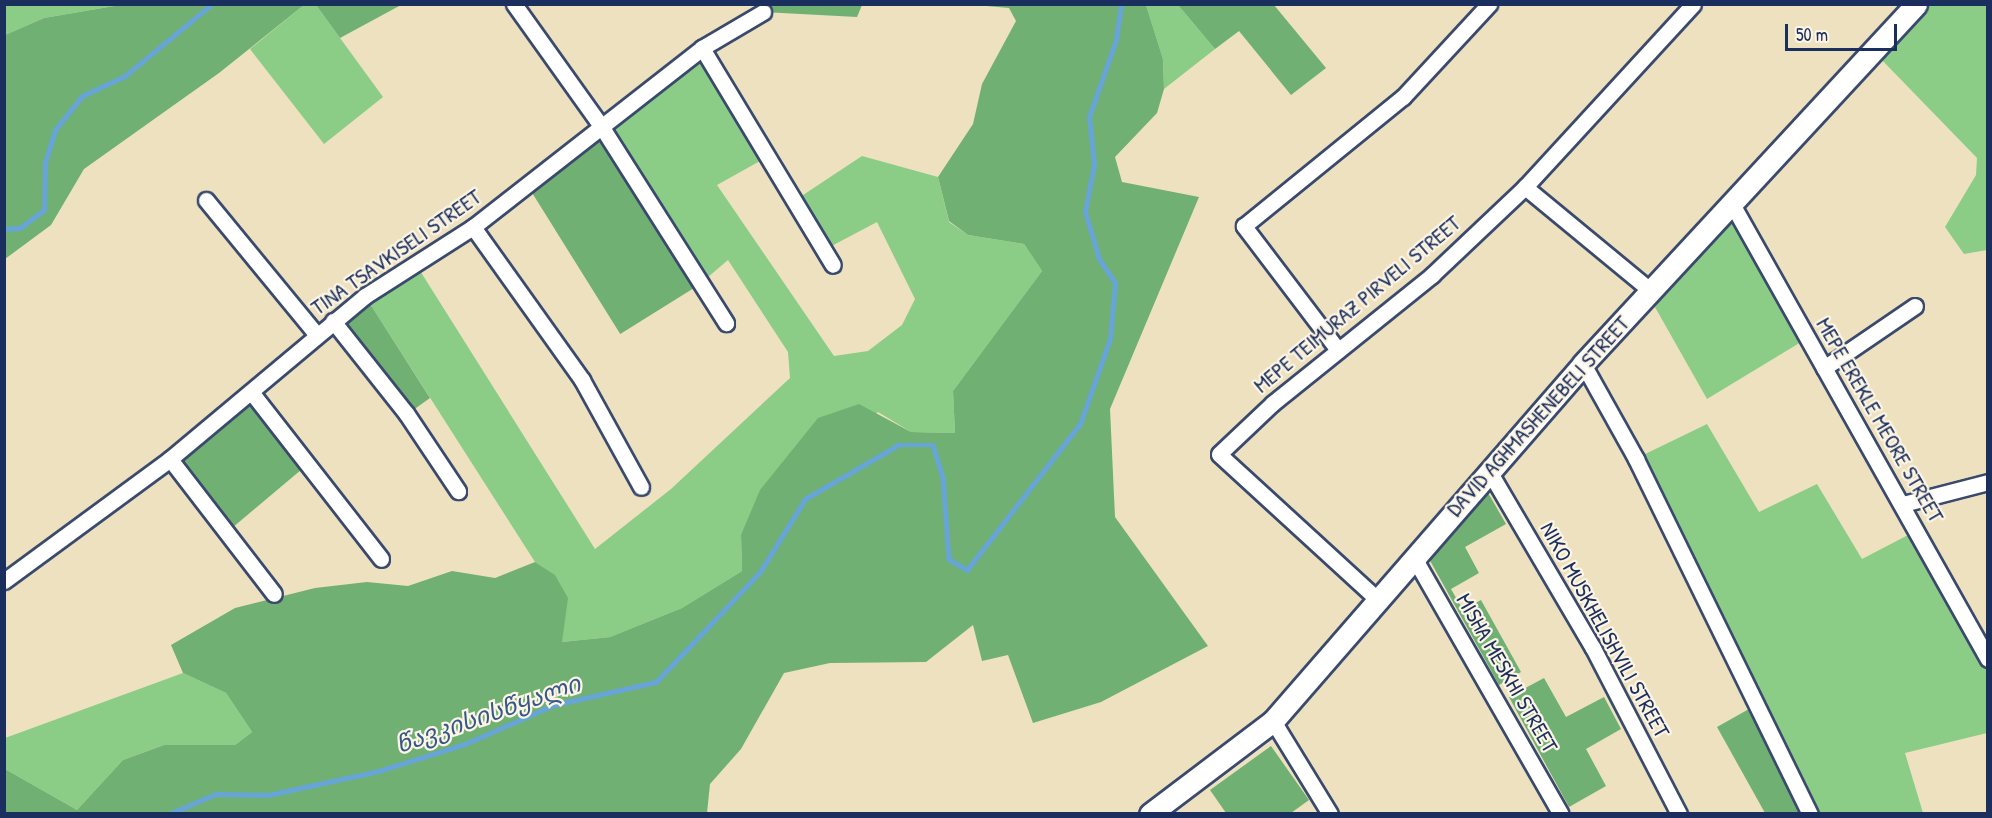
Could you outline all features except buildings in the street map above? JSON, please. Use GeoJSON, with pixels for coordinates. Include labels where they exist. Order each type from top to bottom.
{"type":"FeatureCollection","features":[{"type":"Feature","properties":{"kind":"street"},"geometry":{"type":"LineString","coordinates":[[514,4],[603,129],[726,323]]}},
{"type":"Feature","properties":{"kind":"street"},"geometry":{"type":"LineString","coordinates":[[1338,350],[1244,226],[1403,97],[1489,4]]}},
{"type":"Feature","properties":{"kind":"street","name":"MEPE TEIMURAZ PIRVELI STREET"},"geometry":{"type":"LineString","coordinates":[[1377,599],[1219,454],[1338,350],[1432,275],[1525,187],[1694,4]]}},
{"type":"Feature","properties":{"kind":"street","name":"DAVID AGHMASHENEBELI STREET"},"geometry":{"type":"LineString","coordinates":[[1150,813],[1273,721],[1413,556],[1583,364],[1916,4]]}},
{"type":"Feature","properties":{"kind":"street","name":"TINA TSAVKISELI STREET"},"geometry":{"type":"LineString","coordinates":[[4,581],[170,459],[252,393],[333,321],[473,227],[603,129],[702,48],[763,12]]}},
{"type":"Feature","properties":{"kind":"street"},"geometry":{"type":"LineString","coordinates":[[702,48],[832,265]]}},
{"type":"Feature","properties":{"kind":"street"},"geometry":{"type":"LineString","coordinates":[[1525,187],[1651,291]]}},
{"type":"Feature","properties":{"kind":"street"},"geometry":{"type":"LineString","coordinates":[[206,200],[317,335]]}},
{"type":"Feature","properties":{"kind":"street","name":"MEPE EREKLE MEORE STREET"},"geometry":{"type":"LineString","coordinates":[[1732,204],[1904,504],[1988,659]]}},
{"type":"Feature","properties":{"kind":"street"},"geometry":{"type":"LineString","coordinates":[[473,227],[582,380],[641,487]]}},
{"type":"Feature","properties":{"kind":"street"},"geometry":{"type":"LineString","coordinates":[[1824,368],[1914,306]]}},
{"type":"Feature","properties":{"kind":"street"},"geometry":{"type":"LineString","coordinates":[[333,321],[406,413],[458,491]]}},
{"type":"Feature","properties":{"kind":"street"},"geometry":{"type":"LineString","coordinates":[[1583,364],[1636,459],[1810,813]]}},
{"type":"Feature","properties":{"kind":"street"},"geometry":{"type":"LineString","coordinates":[[252,393],[381,559]]}},
{"type":"Feature","properties":{"kind":"street"},"geometry":{"type":"LineString","coordinates":[[170,459],[274,594]]}},
{"type":"Feature","properties":{"kind":"street","name":"NIKO MUSKHELISHVILI STREET"},"geometry":{"type":"LineString","coordinates":[[1489,471],[1593,648],[1679,813]]}},
{"type":"Feature","properties":{"kind":"street"},"geometry":{"type":"LineString","coordinates":[[1904,504],[1988,482]]}},
{"type":"Feature","properties":{"kind":"street","name":"MISHA MESKHI STREET"},"geometry":{"type":"LineString","coordinates":[[1413,556],[1560,813]]}},
{"type":"Feature","properties":{"kind":"street"},"geometry":{"type":"LineString","coordinates":[[1273,721],[1330,813]]}},
{"type":"Feature","properties":{"kind":"green space"},"geometry":{"type":"Polygon","coordinates":[[[5,5],[120,5],[44,18],[5,35],[5,5]]]}},
{"type":"Feature","properties":{"kind":"green space"},"geometry":{"type":"Polygon","coordinates":[[[120,5],[304,5],[219,73],[84,169],[51,225],[5,259],[5,35],[44,18],[120,5]]]}},
{"type":"Feature","properties":{"kind":"green space"},"geometry":{"type":"Polygon","coordinates":[[[304,5],[316,5],[383,97],[324,144],[250,49],[304,5]]]}},
{"type":"Feature","properties":{"kind":"green space"},"geometry":{"type":"Polygon","coordinates":[[[316,5],[401,5],[340,38],[316,5]]]}},
{"type":"Feature","properties":{"kind":"green space"},"geometry":{"type":"Polygon","coordinates":[[[764,5],[862,5],[857,17],[763,12],[764,5]]]}},
{"type":"Feature","properties":{"kind":"green space"},"geometry":{"type":"Polygon","coordinates":[[[975,5],[1146,5],[1163,59],[1164,89],[1157,113],[1115,157],[1122,182],[1199,197],[1110,409],[1115,517],[1208,646],[1101,702],[1033,723],[1008,655],[982,661],[973,625],[926,662],[830,663],[784,673],[741,749],[710,784],[707,813],[5,813],[5,769],[77,810],[123,760],[164,745],[235,745],[252,732],[226,693],[183,673],[171,645],[235,608],[315,588],[367,582],[408,586],[452,571],[495,578],[535,562],[555,575],[568,598],[562,642],[610,637],[682,608],[742,571],[741,535],[760,490],[818,418],[859,404],[911,432],[955,433],[953,391],[1042,271],[1024,244],[968,235],[949,221],[938,177],[973,124],[982,84],[1016,21],[1009,8],[975,5]]]}},
{"type":"Feature","properties":{"kind":"green space"},"geometry":{"type":"Polygon","coordinates":[[[1146,5],[1178,5],[1215,49],[1164,89],[1163,59],[1146,5]]]}},
{"type":"Feature","properties":{"kind":"green space"},"geometry":{"type":"Polygon","coordinates":[[[1178,5],[1274,5],[1326,68],[1291,95],[1239,31],[1215,49],[1178,5]]]}},
{"type":"Feature","properties":{"kind":"green space"},"geometry":{"type":"Polygon","coordinates":[[[1924,5],[1987,5],[1987,250],[1964,254],[1945,227],[1976,175],[1977,158],[1878,56],[1924,5]]]}},
{"type":"Feature","properties":{"kind":"green space"},"geometry":{"type":"Polygon","coordinates":[[[702,48],[767,157],[717,185],[834,356],[868,351],[902,325],[915,299],[877,222],[824,250],[794,201],[862,156],[938,177],[949,222],[968,235],[1024,244],[1042,271],[953,391],[955,433],[911,432],[878,412],[741,535],[742,571],[682,608],[610,637],[562,642],[554,575],[535,562],[367,299],[417,266],[595,549],[671,489],[790,378],[788,352],[728,260],[701,283],[603,129],[702,48]]]}},
{"type":"Feature","properties":{"kind":"green space"},"geometry":{"type":"Polygon","coordinates":[[[603,129],[700,284],[620,334],[523,179],[603,129]]]}},
{"type":"Feature","properties":{"kind":"green space"},"geometry":{"type":"Polygon","coordinates":[[[1730,215],[1801,342],[1707,399],[1651,300],[1730,215]]]}},
{"type":"Feature","properties":{"kind":"green space"},"geometry":{"type":"Polygon","coordinates":[[[367,299],[430,398],[409,413],[338,324],[367,299]]]}},
{"type":"Feature","properties":{"kind":"green space"},"geometry":{"type":"Polygon","coordinates":[[[251,401],[306,466],[231,528],[177,463],[251,401]]]}},
{"type":"Feature","properties":{"kind":"green space"},"geometry":{"type":"Polygon","coordinates":[[[1707,424],[1759,512],[1817,484],[1862,559],[1910,534],[1988,672],[1987,733],[1905,753],[1923,813],[1816,813],[1639,457],[1707,424]]]}},
{"type":"Feature","properties":{"kind":"green space"},"geometry":{"type":"Polygon","coordinates":[[[1487,491],[1506,524],[1465,547],[1479,573],[1451,589],[1463,610],[1481,600],[1521,672],[1499,685],[1428,557],[1487,491]]]}},
{"type":"Feature","properties":{"kind":"green space"},"geometry":{"type":"Polygon","coordinates":[[[183,673],[226,693],[252,732],[235,745],[164,745],[123,760],[77,810],[5,769],[5,738],[183,673]]]}},
{"type":"Feature","properties":{"kind":"green space"},"geometry":{"type":"Polygon","coordinates":[[[1544,678],[1566,717],[1604,697],[1621,729],[1586,749],[1606,786],[1569,807],[1509,697],[1544,678]]]}},
{"type":"Feature","properties":{"kind":"green space"},"geometry":{"type":"Polygon","coordinates":[[[1749,709],[1799,813],[1765,813],[1717,727],[1749,709]]]}},
{"type":"Feature","properties":{"kind":"green space"},"geometry":{"type":"Polygon","coordinates":[[[1271,746],[1309,800],[1291,813],[1226,813],[1210,790],[1271,746]]]}},
{"type":"Feature","properties":{"kind":"waterway"},"geometry":{"type":"LineString","coordinates":[[4,229],[20,228],[44,210],[45,163],[55,130],[82,96],[125,76],[212,4]]}},
{"type":"Feature","properties":{"kind":"waterway","name":"წავკისისწყალი"},"geometry":{"type":"LineString","coordinates":[[169,814],[216,794],[268,795],[379,771],[465,744],[554,705],[656,682],[760,572],[805,499],[898,445],[933,445],[943,477],[949,559],[967,570],[1080,424],[1110,339],[1115,283],[1099,259],[1085,212],[1094,165],[1089,117],[1116,40],[1121,4]]}}]}
